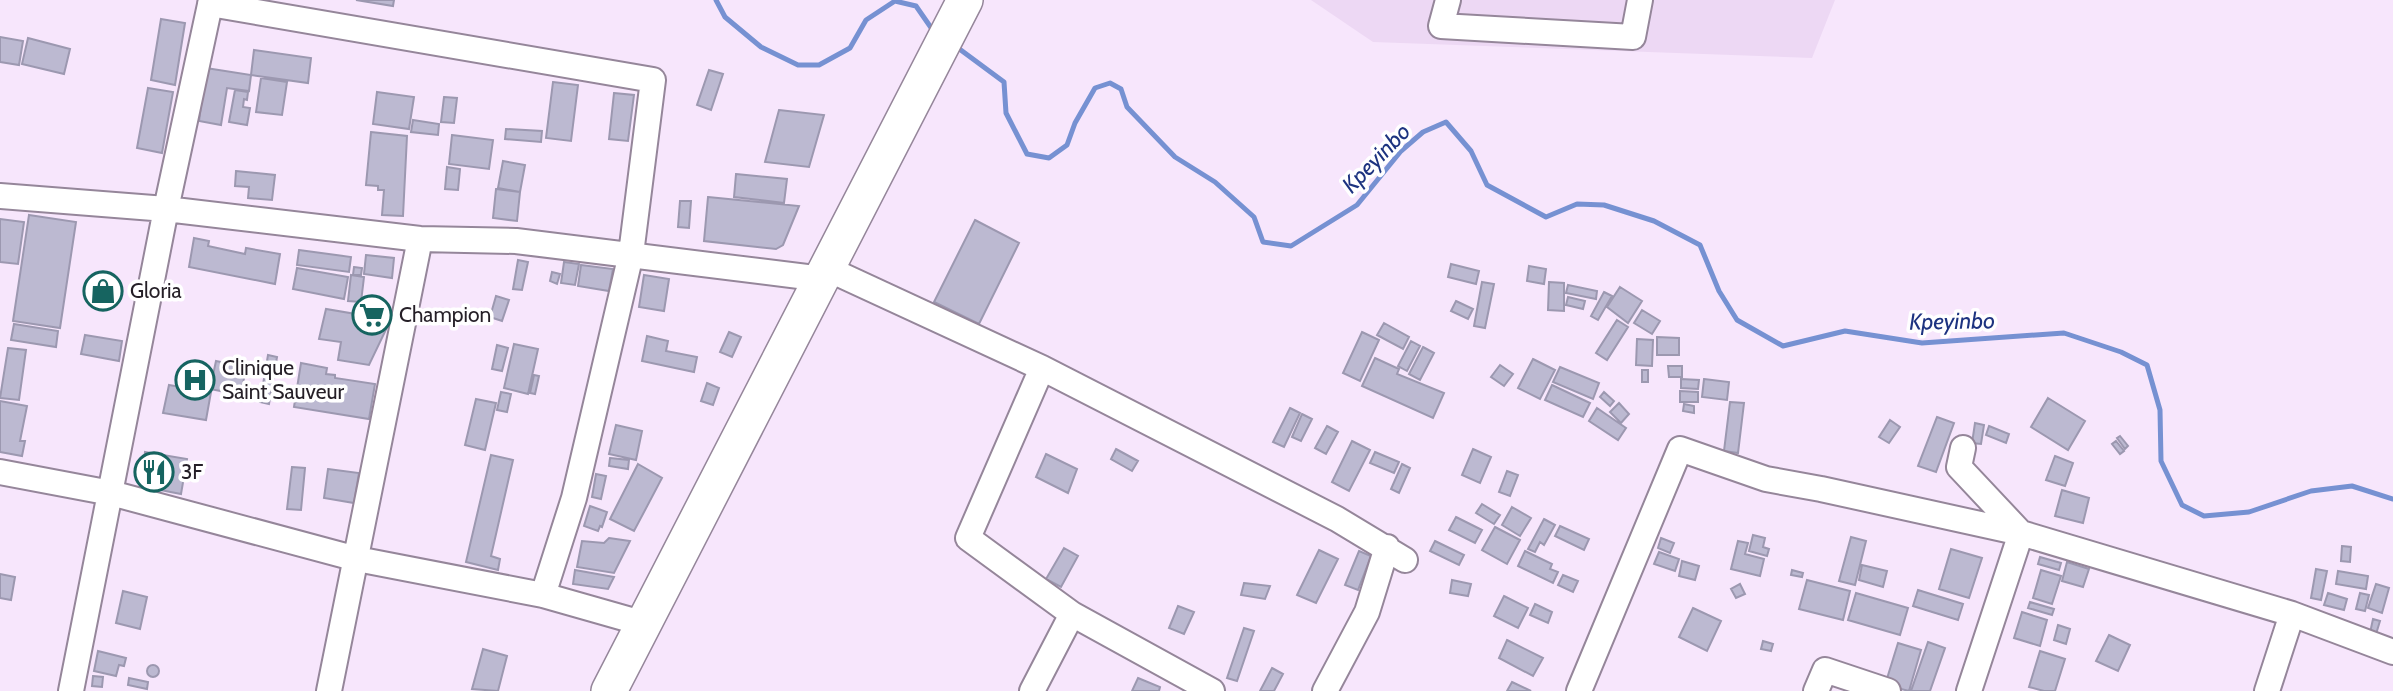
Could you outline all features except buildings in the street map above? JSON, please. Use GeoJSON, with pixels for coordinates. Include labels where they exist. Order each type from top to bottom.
{"type":"FeatureCollection","features":[{"type":"Feature","properties":{"kind":"highway"},"geometry":{"type":"LineString","coordinates":[[609,691],[951,28]]}},
{"type":"Feature","properties":{"kind":"street"},"geometry":{"type":"LineString","coordinates":[[1448,0],[1441,26],[1633,37],[1640,0]]}},
{"type":"Feature","properties":{"kind":"street"},"geometry":{"type":"LineString","coordinates":[[71,691],[166,209],[210,2],[653,80],[631,254],[574,498],[543,595]]}},
{"type":"Feature","properties":{"kind":"street"},"geometry":{"type":"LineString","coordinates":[[0,195],[166,209],[420,239],[516,241],[825,274],[1042,368],[1336,519],[1396,554],[1325,691]]}},
{"type":"Feature","properties":{"kind":"street"},"geometry":{"type":"LineString","coordinates":[[329,691],[420,239]]}},
{"type":"Feature","properties":{"kind":"street"},"geometry":{"type":"LineString","coordinates":[[1042,368],[968,538],[1072,614],[1212,691]]}},
{"type":"Feature","properties":{"kind":"street"},"geometry":{"type":"LineString","coordinates":[[1963,448],[1959,467],[2021,533]]}},
{"type":"Feature","properties":{"kind":"street"},"geometry":{"type":"LineString","coordinates":[[1579,691],[1680,449],[1766,479],[1821,488],[2021,533],[2292,614],[2393,653]]}},
{"type":"Feature","properties":{"kind":"street"},"geometry":{"type":"LineString","coordinates":[[0,472],[111,493],[357,559],[543,595],[645,624]]}},
{"type":"Feature","properties":{"kind":"street"},"geometry":{"type":"LineString","coordinates":[[1969,691],[2021,533]]}},
{"type":"Feature","properties":{"kind":"street"},"geometry":{"type":"LineString","coordinates":[[1032,691],[1072,614]]}},
{"type":"Feature","properties":{"kind":"street"},"geometry":{"type":"LineString","coordinates":[[2267,691],[2292,614]]}},
{"type":"Feature","properties":{"kind":"street"},"geometry":{"type":"LineString","coordinates":[[1816,691],[1825,670],[1888,691]]}},
{"type":"Feature","properties":{"kind":"shaded area"},"geometry":{"type":"Polygon","coordinates":[[[1311,0],[1835,0],[1812,58],[1373,42],[1311,0]]]}},
{"type":"Feature","properties":{"kind":"waterway","name":"Kpeyinbo"},"geometry":{"type":"LineString","coordinates":[[716,0],[725,17],[761,47],[798,65],[819,65],[850,48],[866,20],[895,1],[916,6],[934,32]]}},
{"type":"Feature","properties":{"kind":"waterway","name":"Kpeyinbo"},"geometry":{"type":"LineString","coordinates":[[954,45],[1004,82],[1006,113],[1027,154],[1049,158],[1067,145],[1075,123],[1095,88],[1110,83],[1121,89],[1127,107],[1175,157],[1215,182],[1254,217],[1263,242],[1291,246],[1357,205],[1401,151],[1423,132],[1446,122],[1471,151],[1487,185],[1546,217],[1577,204],[1604,205],[1654,221],[1700,245],[1719,291],[1737,320],[1783,346],[1845,331],[1922,343],[2064,333],[2121,352],[2147,365],[2160,410],[2161,461],[2182,505],[2204,516],[2249,512],[2311,491],[2352,486],[2393,499]]}},
{"type":"Feature","properties":{"kind":"place","name":"Gloria"},"geometry":{"type":"Point","coordinates":[103,291]}},
{"type":"Feature","properties":{"kind":"place","name":"Champion"},"geometry":{"type":"Point","coordinates":[372,315]}},
{"type":"Feature","properties":{"kind":"place","name":"Clinique Saint Sauveur"},"geometry":{"type":"Point","coordinates":[195,380]}},
{"type":"Feature","properties":{"kind":"place","name":"3F"},"geometry":{"type":"Point","coordinates":[154,472]}}]}
